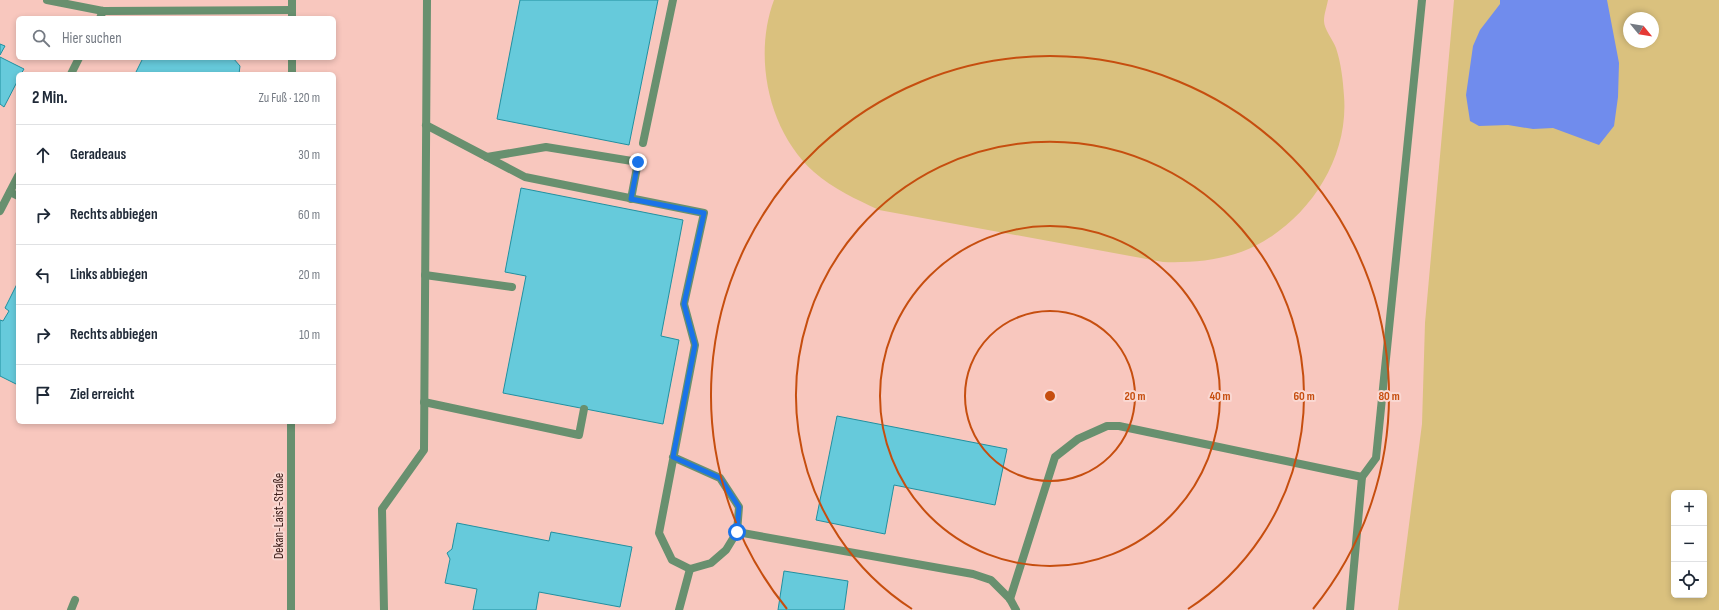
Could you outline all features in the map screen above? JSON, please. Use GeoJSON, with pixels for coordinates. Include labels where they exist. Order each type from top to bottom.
{"type":"FeatureCollection","features":[{"type":"Feature","properties":{"kind":"street"},"geometry":{"type":"LineString","coordinates":[[47,0],[102,14],[292,14],[292,0]]}},
{"type":"Feature","properties":{"kind":"street"},"geometry":{"type":"LineString","coordinates":[[384,610],[382,509],[424,450],[426,0]]}},
{"type":"Feature","properties":{"kind":"street"},"geometry":{"type":"LineString","coordinates":[[643,143],[673,0]]}},
{"type":"Feature","properties":{"kind":"street"},"geometry":{"type":"LineString","coordinates":[[1350,610],[1362,477],[1376,458],[1422,0]]}},
{"type":"Feature","properties":{"kind":"street"},"geometry":{"type":"LineString","coordinates":[[72,72],[78,60]]}},
{"type":"Feature","properties":{"kind":"street"},"geometry":{"type":"LineString","coordinates":[[292,60],[292,72]]}},
{"type":"Feature","properties":{"kind":"street"},"geometry":{"type":"LineString","coordinates":[[426,125],[525,177],[704,213],[684,304],[695,345],[673,457],[659,533],[672,560],[690,569],[711,563],[726,550],[737,532],[739,507],[720,478],[673,457]]}},
{"type":"Feature","properties":{"kind":"street"},"geometry":{"type":"LineString","coordinates":[[487,157],[546,147],[638,162],[631,199]]}},
{"type":"Feature","properties":{"kind":"street"},"geometry":{"type":"LineString","coordinates":[[0,211],[16,180]]}},
{"type":"Feature","properties":{"kind":"street"},"geometry":{"type":"LineString","coordinates":[[10,192],[16,195]]}},
{"type":"Feature","properties":{"kind":"street"},"geometry":{"type":"LineString","coordinates":[[425,274],[512,287]]}},
{"type":"Feature","properties":{"kind":"street"},"geometry":{"type":"LineString","coordinates":[[424,402],[579,435],[584,409]]}},
{"type":"Feature","properties":{"kind":"street","name":"Dekan-Laist-Straße"},"geometry":{"type":"LineString","coordinates":[[290,610],[291,424]]}},
{"type":"Feature","properties":{"kind":"street"},"geometry":{"type":"LineString","coordinates":[[1010,599],[1055,457],[1078,439],[1107,426],[1119,426],[1362,477]]}},
{"type":"Feature","properties":{"kind":"street"},"geometry":{"type":"LineString","coordinates":[[737,532],[973,574],[991,580],[1010,599],[1016,610]]}},
{"type":"Feature","properties":{"kind":"street"},"geometry":{"type":"LineString","coordinates":[[679,610],[690,569]]}},
{"type":"Feature","properties":{"kind":"street"},"geometry":{"type":"LineString","coordinates":[[70,610],[75,600]]}},
{"type":"Feature","properties":{"kind":"shaded area"},"geometry":{"type":"Polygon","coordinates":[[[774,0],[1328,0],[1324,16],[1324,24],[1338,54],[1344,90],[1344,119],[1340,142],[1332,164],[1322,184],[1308,203],[1292,220],[1275,234],[1255,246],[1233,255],[1210,260],[1163,262],[879,210],[845,193],[821,178],[798,155],[785,136],[769,92],[765,68],[765,45],[768,22],[774,0]]]}},
{"type":"Feature","properties":{"kind":"shaded area"},"geometry":{"type":"Polygon","coordinates":[[[1454,0],[1719,0],[1719,610],[1398,610],[1422,424],[1425,323],[1454,0]]]}},
{"type":"Feature","properties":{"kind":"water"},"geometry":{"type":"Polygon","coordinates":[[[1500,0],[1607,0],[1619,63],[1618,97],[1614,126],[1599,145],[1553,128],[1533,129],[1508,125],[1479,126],[1470,121],[1466,95],[1473,46],[1480,30],[1500,4],[1500,0]]]}},
{"type":"Feature","properties":{"kind":"building"},"geometry":{"type":"Polygon","coordinates":[[[520,0],[658,0],[629,145],[497,119],[520,0]]]}},
{"type":"Feature","properties":{"kind":"building"},"geometry":{"type":"Polygon","coordinates":[[[0,44],[5,46],[0,55],[0,44]]]}},
{"type":"Feature","properties":{"kind":"building"},"geometry":{"type":"Polygon","coordinates":[[[0,57],[24,69],[22,72],[16,72],[16,84],[4,107],[0,104],[0,57]]]}},
{"type":"Feature","properties":{"kind":"building"},"geometry":{"type":"Polygon","coordinates":[[[142,60],[235,60],[240,66],[239,72],[136,72],[142,60]]]}},
{"type":"Feature","properties":{"kind":"building"},"geometry":{"type":"Polygon","coordinates":[[[521,188],[683,220],[661,336],[679,340],[663,424],[503,393],[526,276],[505,272],[521,188]]]}},
{"type":"Feature","properties":{"kind":"building"},"geometry":{"type":"Polygon","coordinates":[[[16,286],[16,384],[0,376],[0,320],[3,321],[9,311],[5,308],[16,286]]]}},
{"type":"Feature","properties":{"kind":"building"},"geometry":{"type":"Polygon","coordinates":[[[837,416],[1007,449],[995,505],[894,485],[885,534],[816,520],[837,416]]]}},
{"type":"Feature","properties":{"kind":"building"},"geometry":{"type":"Polygon","coordinates":[[[457,523],[549,541],[551,532],[632,547],[620,607],[539,592],[536,610],[473,610],[477,589],[445,583],[450,559],[447,553],[452,549],[457,523]]]}},
{"type":"Feature","properties":{"kind":"building"},"geometry":{"type":"Polygon","coordinates":[[[784,571],[848,581],[844,610],[778,610],[784,571]]]}},
{"type":"Feature","properties":{"kind":"route"},"geometry":{"type":"LineString","coordinates":[[638,162],[631,199],[704,213],[684,304],[695,345],[673,457],[720,478],[739,507],[737,532]]}}]}
